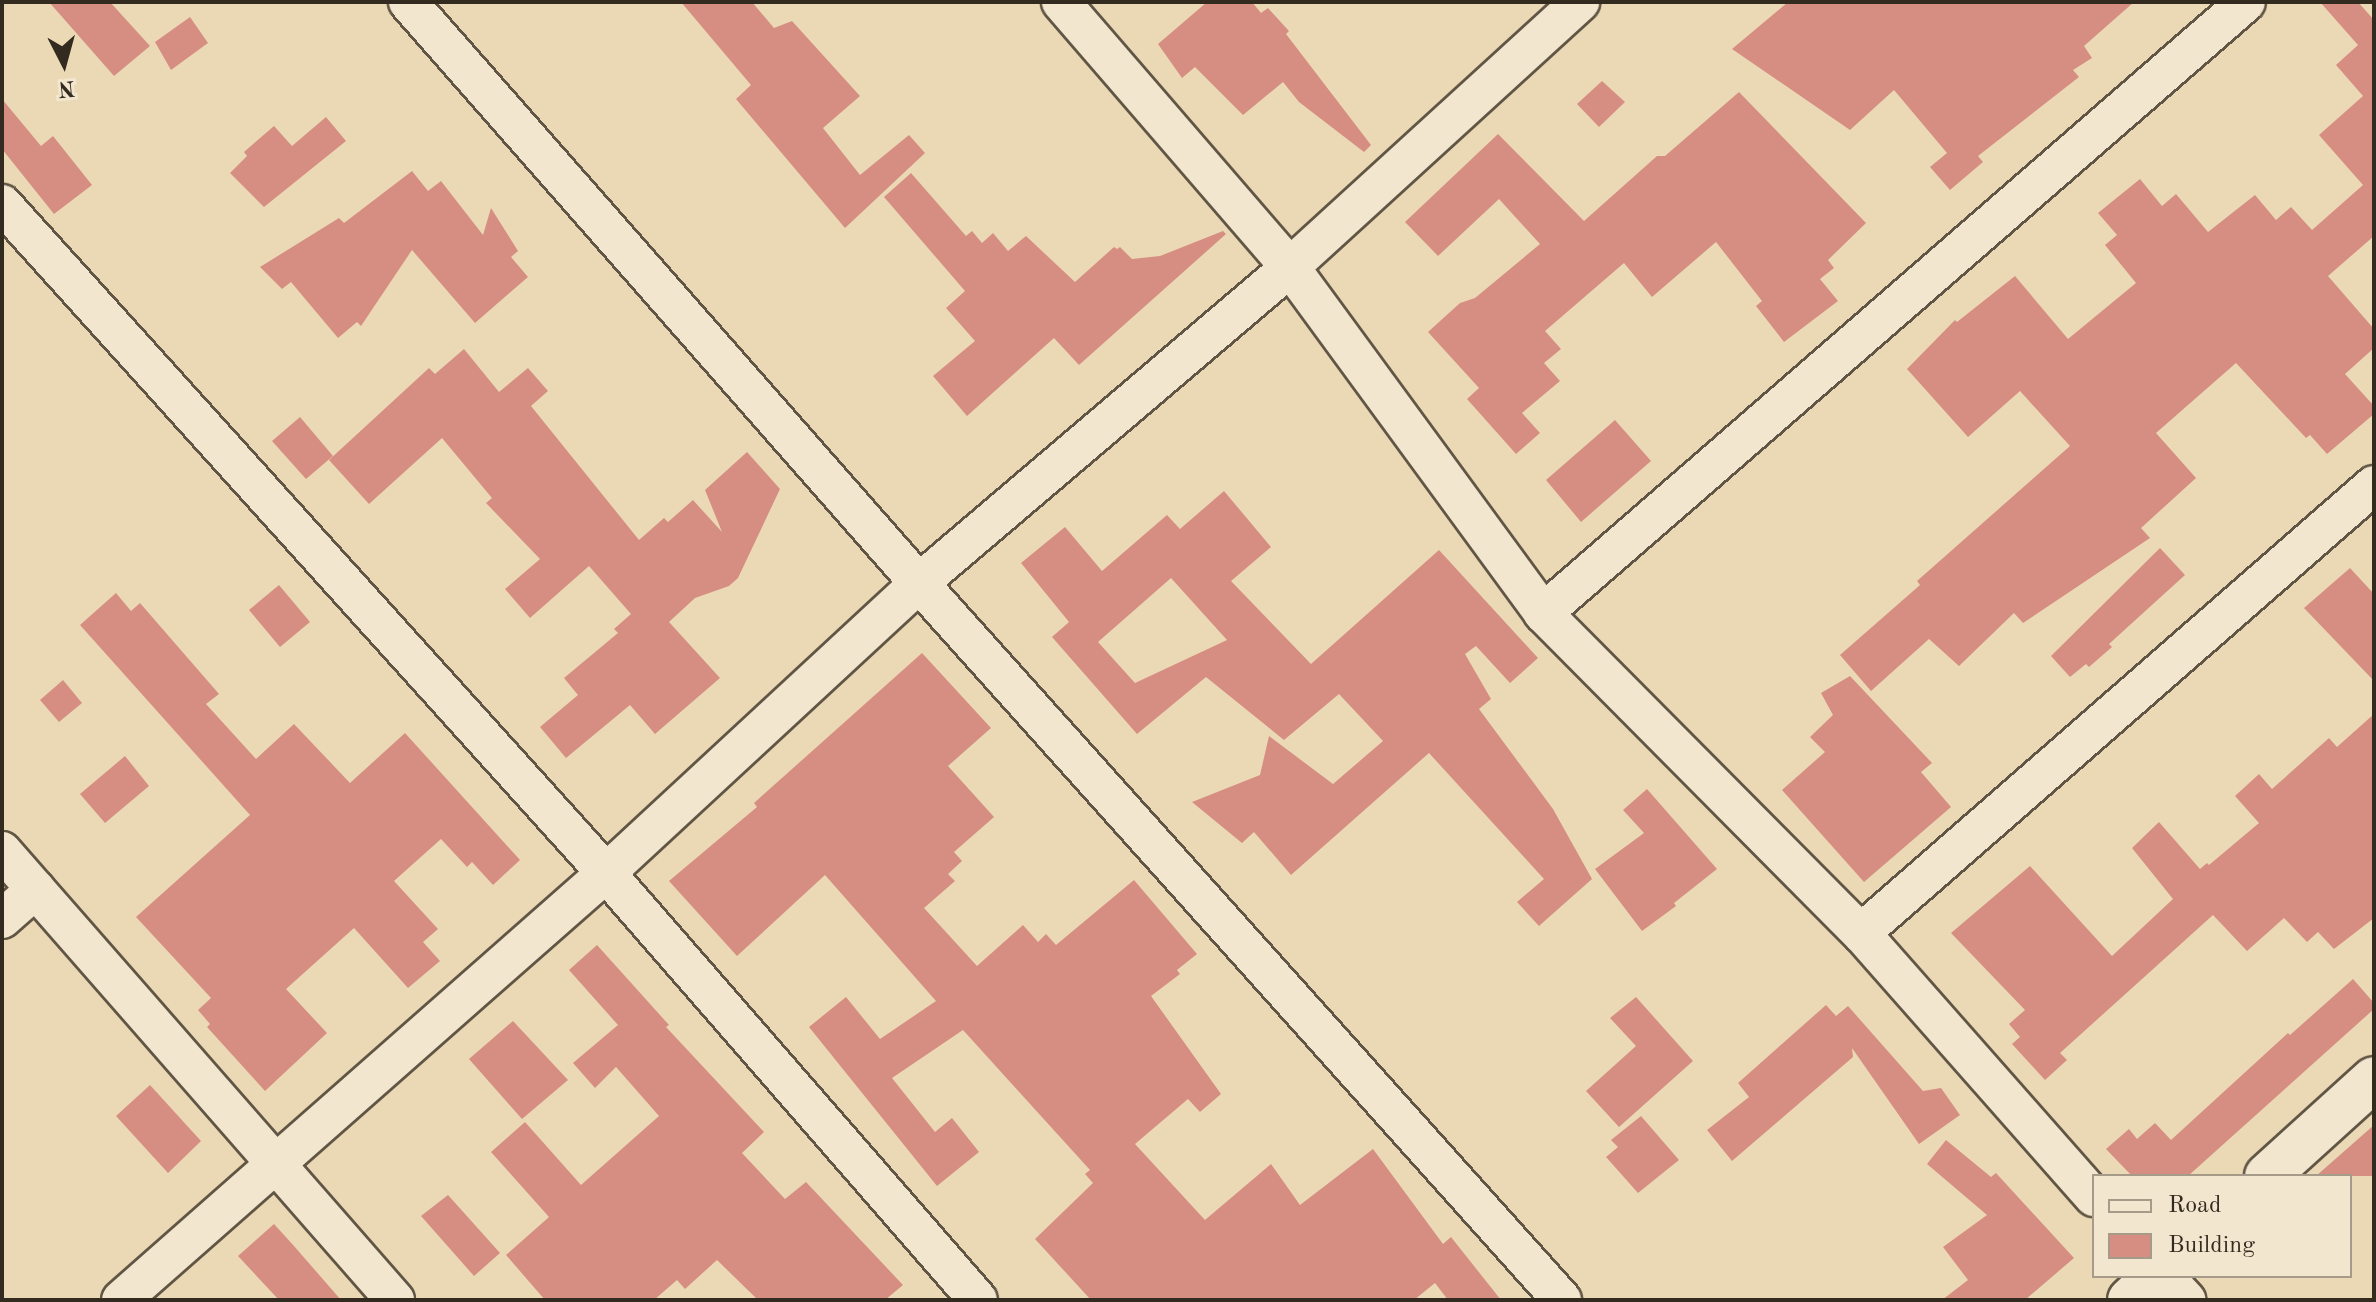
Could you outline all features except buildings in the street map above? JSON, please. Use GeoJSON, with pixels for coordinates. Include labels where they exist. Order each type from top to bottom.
{"type":"FeatureCollection","features":[{"type":"Feature","properties":{"kind":"street"},"geometry":{"type":"LineString","coordinates":[[408,2],[919,583],[1562,1300]]}},
{"type":"Feature","properties":{"kind":"street"},"geometry":{"type":"LineString","coordinates":[[1061,2],[1290,267],[1543,613],[1861,933],[2092,1195]]}},
{"type":"Feature","properties":{"kind":"street"},"geometry":{"type":"LineString","coordinates":[[121,1300],[606,873],[919,583],[1290,267],[1580,2]]}},
{"type":"Feature","properties":{"kind":"street"},"geometry":{"type":"LineString","coordinates":[[1543,613],[2246,2]]}},
{"type":"Feature","properties":{"kind":"street"},"geometry":{"type":"LineString","coordinates":[[2,204],[606,873],[978,1300]]}},
{"type":"Feature","properties":{"kind":"street"},"geometry":{"type":"LineString","coordinates":[[1861,933],[2374,485]]}},
{"type":"Feature","properties":{"kind":"street"},"geometry":{"type":"LineString","coordinates":[[2,851],[395,1300]]}},
{"type":"Feature","properties":{"kind":"street"},"geometry":{"type":"LineString","coordinates":[[2,919],[36,889]]}},
{"type":"Feature","properties":{"kind":"street"},"geometry":{"type":"LineString","coordinates":[[2269,1174],[2374,1079]]}},
{"type":"Feature","properties":{"kind":"street"},"geometry":{"type":"LineString","coordinates":[[2130,1300],[2154,1278]]}},
{"type":"Feature","properties":{"kind":"street"},"geometry":{"type":"LineString","coordinates":[[2166,1278],[2186,1300]]}}]}
